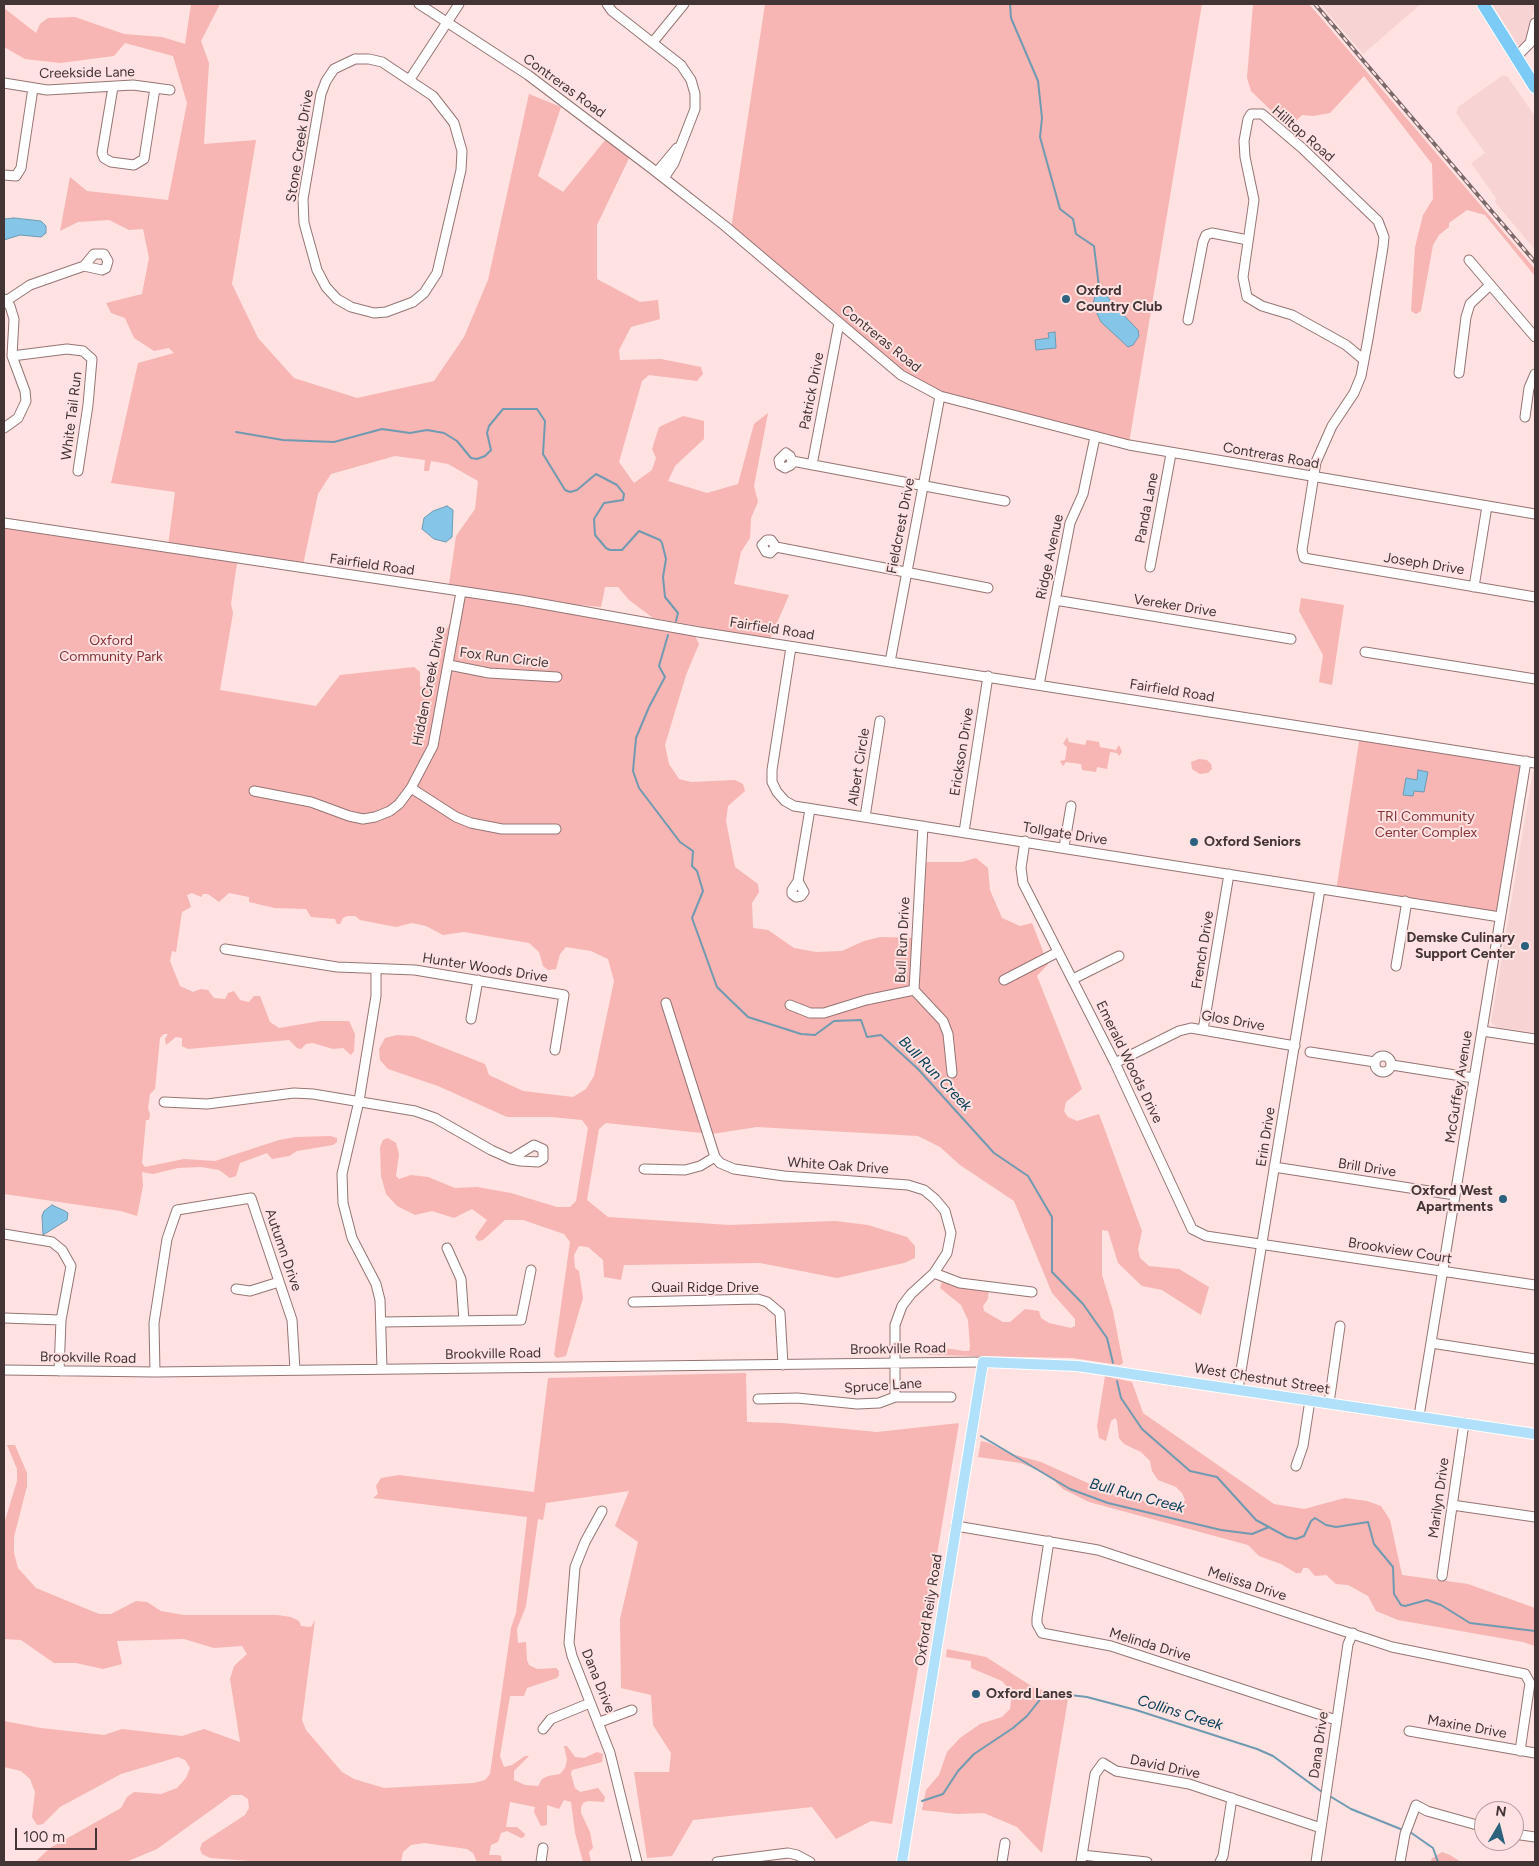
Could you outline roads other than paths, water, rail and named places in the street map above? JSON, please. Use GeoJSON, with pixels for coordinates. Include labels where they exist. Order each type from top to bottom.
{"type":"FeatureCollection","features":[{"type":"Feature","properties":{"kind":"highway"},"geometry":{"type":"LineString","coordinates":[[1483,4],[1535,87]]}},
{"type":"Feature","properties":{"kind":"main road","name":"West Chestnut Street"},"geometry":{"type":"LineString","coordinates":[[983,1362],[1077,1366],[1535,1434]]}},
{"type":"Feature","properties":{"kind":"main road","name":"Oxford Reily Road"},"geometry":{"type":"LineString","coordinates":[[902,1862],[983,1362]]}},
{"type":"Feature","properties":{"kind":"street","name":"Contreras Road"},"geometry":{"type":"LineString","coordinates":[[419,4],[528,75],[661,175],[725,226],[901,375],[940,396],[1095,437],[1171,454],[1535,514]]}},
{"type":"Feature","properties":{"kind":"street"},"geometry":{"type":"LineString","coordinates":[[410,79],[459,4]]}},
{"type":"Feature","properties":{"kind":"street"},"geometry":{"type":"LineString","coordinates":[[607,4],[612,11],[681,65],[691,80],[695,109],[691,124],[680,144],[674,163],[661,175]]}},
{"type":"Feature","properties":{"kind":"street"},"geometry":{"type":"LineString","coordinates":[[653,42],[684,4]]}},
{"type":"Feature","properties":{"kind":"street"},"geometry":{"type":"LineString","coordinates":[[1516,57],[1530,43],[1535,23]]}},
{"type":"Feature","properties":{"kind":"street","name":"Stone Creek Drive"},"geometry":{"type":"LineString","coordinates":[[355,59],[369,59],[382,62],[410,79],[434,96],[454,123],[462,152],[461,170],[442,260],[431,284],[413,302],[399,309],[374,313],[351,307],[337,299],[326,287],[317,270],[304,223],[303,199],[321,94],[326,80],[334,69],[355,59]]}},
{"type":"Feature","properties":{"kind":"street","name":"Creekside Lane"},"geometry":{"type":"LineString","coordinates":[[4,83],[56,90],[138,85],[170,90]]}},
{"type":"Feature","properties":{"kind":"street"},"geometry":{"type":"LineString","coordinates":[[113,87],[102,152],[104,158],[111,162],[134,165],[144,159],[155,88]]}},
{"type":"Feature","properties":{"kind":"street"},"geometry":{"type":"LineString","coordinates":[[4,175],[16,176],[21,168],[33,88]]}},
{"type":"Feature","properties":{"kind":"street","name":"Hilltop Road"},"geometry":{"type":"LineString","coordinates":[[1308,559],[1304,558],[1302,550],[1314,478],[1323,444],[1334,422],[1354,394],[1364,360],[1384,246],[1382,227],[1302,148],[1262,114],[1256,113],[1248,119],[1244,141],[1245,157],[1254,200],[1243,278],[1247,297],[1262,306],[1292,315],[1346,345],[1364,360]]}},
{"type":"Feature","properties":{"kind":"street"},"geometry":{"type":"LineString","coordinates":[[1188,320],[1202,242],[1206,236],[1212,233],[1248,240]]}},
{"type":"Feature","properties":{"kind":"street"},"geometry":{"type":"LineString","coordinates":[[1469,260],[1489,286],[1535,337]]}},
{"type":"Feature","properties":{"kind":"street"},"geometry":{"type":"LineString","coordinates":[[4,428],[18,418],[26,401],[25,391],[12,356],[14,319],[5,300],[30,285],[84,266]]}},
{"type":"Feature","properties":{"kind":"street"},"geometry":{"type":"LineString","coordinates":[[1459,373],[1466,317],[1470,304],[1489,286]]}},
{"type":"Feature","properties":{"kind":"street","name":"Patrick Drive"},"geometry":{"type":"LineString","coordinates":[[812,465],[839,323]]}},
{"type":"Feature","properties":{"kind":"street","name":"White Tail Run"},"geometry":{"type":"LineString","coordinates":[[12,356],[67,349],[83,351],[92,359],[88,405],[78,471]]}},
{"type":"Feature","properties":{"kind":"street"},"geometry":{"type":"LineString","coordinates":[[1525,417],[1529,388],[1535,374]]}},
{"type":"Feature","properties":{"kind":"street","name":"Fieldcrest Drive"},"geometry":{"type":"LineString","coordinates":[[890,662],[940,396]]}},
{"type":"Feature","properties":{"kind":"street","name":"Ridge Avenue"},"geometry":{"type":"LineString","coordinates":[[1039,684],[1070,523],[1083,494],[1095,437]]}},
{"type":"Feature","properties":{"kind":"street","name":"Panda Lane"},"geometry":{"type":"LineString","coordinates":[[1150,567],[1171,454]]}},
{"type":"Feature","properties":{"kind":"street"},"geometry":{"type":"LineString","coordinates":[[792,462],[1005,501]]}},
{"type":"Feature","properties":{"kind":"street"},"geometry":{"type":"LineString","coordinates":[[1474,586],[1487,506]]}},
{"type":"Feature","properties":{"kind":"street","name":"Fairfield Road"},"geometry":{"type":"LineString","coordinates":[[4,523],[461,592],[890,662],[1531,762]]}},
{"type":"Feature","properties":{"kind":"street"},"geometry":{"type":"LineString","coordinates":[[776,548],[988,588]]}},
{"type":"Feature","properties":{"kind":"street","name":"Joseph Drive"},"geometry":{"type":"LineString","coordinates":[[1308,559],[1535,597]]}},
{"type":"Feature","properties":{"kind":"street","name":"Hidden Creek Drive"},"geometry":{"type":"LineString","coordinates":[[254,791],[311,802],[349,816],[376,818],[390,811],[411,788],[433,746],[461,592]]}},
{"type":"Feature","properties":{"kind":"street","name":"Vereker Drive"},"geometry":{"type":"LineString","coordinates":[[1055,600],[1290,639]]}},
{"type":"Feature","properties":{"kind":"street","name":"Tollgate Drive"},"geometry":{"type":"LineString","coordinates":[[792,646],[772,770],[772,782],[785,800],[794,806],[1500,917]]}},
{"type":"Feature","properties":{"kind":"street"},"geometry":{"type":"LineString","coordinates":[[1366,652],[1535,678]]}},
{"type":"Feature","properties":{"kind":"street","name":"Fox Run Circle"},"geometry":{"type":"LineString","coordinates":[[449,665],[489,673],[557,678]]}},
{"type":"Feature","properties":{"kind":"street","name":"Erickson Drive"},"geometry":{"type":"LineString","coordinates":[[964,832],[988,676]]}},
{"type":"Feature","properties":{"kind":"street","name":"Albert Circle"},"geometry":{"type":"LineString","coordinates":[[865,817],[880,721]]}},
{"type":"Feature","properties":{"kind":"street","name":"McGuffey Avenue"},"geometry":{"type":"LineString","coordinates":[[1419,1416],[1500,917],[1531,762]]}},
{"type":"Feature","properties":{"kind":"street"},"geometry":{"type":"LineString","coordinates":[[411,788],[456,817],[471,823],[502,830],[556,829]]}},
{"type":"Feature","properties":{"kind":"street"},"geometry":{"type":"LineString","coordinates":[[1064,847],[1071,806]]}},
{"type":"Feature","properties":{"kind":"street"},"geometry":{"type":"LineString","coordinates":[[798,881],[810,809]]}},
{"type":"Feature","properties":{"kind":"street","name":"Bull Run Drive"},"geometry":{"type":"LineString","coordinates":[[923,826],[914,990],[943,1021],[948,1034],[952,1073]]}},
{"type":"Feature","properties":{"kind":"street","name":"Emerald Woods Drive"},"geometry":{"type":"LineString","coordinates":[[1025,842],[1021,868],[1023,883],[1153,1142],[1188,1224],[1197,1233],[1206,1236],[1261,1244]]}},
{"type":"Feature","properties":{"kind":"street","name":"French Drive"},"geometry":{"type":"LineString","coordinates":[[1203,1030],[1229,874]]}},
{"type":"Feature","properties":{"kind":"street","name":"Erin Drive"},"geometry":{"type":"LineString","coordinates":[[1238,1389],[1320,888]]}},
{"type":"Feature","properties":{"kind":"street"},"geometry":{"type":"LineString","coordinates":[[1396,966],[1406,907],[1404,901]]}},
{"type":"Feature","properties":{"kind":"street","name":"Hunter Woods Drive"},"geometry":{"type":"LineString","coordinates":[[225,949],[337,967],[415,970],[564,995],[555,1050]]}},
{"type":"Feature","properties":{"kind":"street"},"geometry":{"type":"LineString","coordinates":[[1004,980],[1058,952]]}},
{"type":"Feature","properties":{"kind":"street"},"geometry":{"type":"LineString","coordinates":[[1072,979],[1119,956]]}},
{"type":"Feature","properties":{"kind":"street"},"geometry":{"type":"LineString","coordinates":[[376,970],[376,996],[359,1101],[342,1174],[343,1203],[352,1238],[376,1284],[380,1300],[382,1369]]}},
{"type":"Feature","properties":{"kind":"street"},"geometry":{"type":"LineString","coordinates":[[471,1020],[478,980]]}},
{"type":"Feature","properties":{"kind":"street"},"geometry":{"type":"LineString","coordinates":[[790,1005],[810,1013],[824,1013],[866,1000],[914,990]]}},
{"type":"Feature","properties":{"kind":"street"},"geometry":{"type":"LineString","coordinates":[[644,1169],[659,1171],[686,1170],[700,1166],[715,1157],[666,1003]]}},
{"type":"Feature","properties":{"kind":"street","name":"Glos Drive"},"geometry":{"type":"LineString","coordinates":[[1115,1064],[1184,1029],[1203,1030],[1294,1046]]}},
{"type":"Feature","properties":{"kind":"street"},"geometry":{"type":"LineString","coordinates":[[1482,1031],[1535,1039]]}},
{"type":"Feature","properties":{"kind":"street"},"geometry":{"type":"LineString","coordinates":[[1310,1052],[1375,1062],[1376,1069],[1381,1072],[1389,1071],[1392,1065],[1474,1078]]}},
{"type":"Feature","properties":{"kind":"street"},"geometry":{"type":"LineString","coordinates":[[164,1102],[207,1104],[294,1093],[359,1101],[416,1112],[435,1118],[491,1150],[511,1159]]}},
{"type":"Feature","properties":{"kind":"street","name":"White Oak Drive"},"geometry":{"type":"LineString","coordinates":[[715,1157],[720,1163],[734,1169],[784,1176],[895,1184],[924,1190],[945,1211],[950,1225],[950,1241],[947,1253],[934,1273],[911,1294],[902,1306],[895,1325],[894,1397]]}},
{"type":"Feature","properties":{"kind":"street","name":"Brill Drive"},"geometry":{"type":"LineString","coordinates":[[1274,1168],[1455,1195]]}},
{"type":"Feature","properties":{"kind":"street","name":"Autumn Drive"},"geometry":{"type":"LineString","coordinates":[[155,1372],[154,1323],[167,1239],[177,1210],[251,1198],[293,1326],[295,1370]]}},
{"type":"Feature","properties":{"kind":"street"},"geometry":{"type":"LineString","coordinates":[[4,1234],[52,1242],[62,1250],[71,1266],[61,1320],[59,1371]]}},
{"type":"Feature","properties":{"kind":"street","name":"Brookview Court"},"geometry":{"type":"LineString","coordinates":[[1261,1244],[1535,1285]]}},
{"type":"Feature","properties":{"kind":"street"},"geometry":{"type":"LineString","coordinates":[[447,1248],[461,1279],[464,1321]]}},
{"type":"Feature","properties":{"kind":"street"},"geometry":{"type":"LineString","coordinates":[[382,1322],[521,1320],[531,1270]]}},
{"type":"Feature","properties":{"kind":"street"},"geometry":{"type":"LineString","coordinates":[[934,1273],[960,1283],[1032,1292]]}},
{"type":"Feature","properties":{"kind":"street"},"geometry":{"type":"LineString","coordinates":[[236,1289],[250,1291],[280,1282]]}},
{"type":"Feature","properties":{"kind":"street","name":"Quail Ridge Drive"},"geometry":{"type":"LineString","coordinates":[[633,1302],[758,1299],[767,1302],[780,1312],[783,1365]]}},
{"type":"Feature","properties":{"kind":"street"},"geometry":{"type":"LineString","coordinates":[[4,1318],[61,1320]]}},
{"type":"Feature","properties":{"kind":"street"},"geometry":{"type":"LineString","coordinates":[[1329,1403],[1340,1326]]}},
{"type":"Feature","properties":{"kind":"street"},"geometry":{"type":"LineString","coordinates":[[1431,1343],[1535,1359]]}},
{"type":"Feature","properties":{"kind":"street","name":"Brookville Road"},"geometry":{"type":"LineString","coordinates":[[4,1370],[155,1372],[983,1362]]}},
{"type":"Feature","properties":{"kind":"street","name":"Spruce Lane"},"geometry":{"type":"LineString","coordinates":[[758,1399],[797,1398],[857,1404],[879,1403],[894,1397],[951,1396]]}},
{"type":"Feature","properties":{"kind":"street"},"geometry":{"type":"LineString","coordinates":[[1296,1466],[1303,1446],[1310,1400]]}},
{"type":"Feature","properties":{"kind":"street","name":"Marilyn Drive"},"geometry":{"type":"LineString","coordinates":[[1442,1576],[1464,1423]]}},
{"type":"Feature","properties":{"kind":"street"},"geometry":{"type":"LineString","coordinates":[[1452,1505],[1535,1517]]}},
{"type":"Feature","properties":{"kind":"street","name":"Dana Drive"},"geometry":{"type":"LineString","coordinates":[[602,1511],[585,1542],[575,1567],[569,1631],[572,1656],[600,1722],[610,1753],[637,1862]]}},
{"type":"Feature","properties":{"kind":"street","name":"Melissa Drive"},"geometry":{"type":"LineString","coordinates":[[956,1526],[1098,1550],[1398,1649],[1528,1676]]}},
{"type":"Feature","properties":{"kind":"street","name":"Melinda Drive"},"geometry":{"type":"LineString","coordinates":[[1049,1541],[1037,1618],[1037,1624],[1042,1633],[1111,1646],[1336,1720]]}},
{"type":"Feature","properties":{"kind":"street","name":"Dana Drive"},"geometry":{"type":"LineString","coordinates":[[1316,1862],[1348,1644],[1353,1634]]}},
{"type":"Feature","properties":{"kind":"street","name":"Maxine Drive"},"geometry":{"type":"LineString","coordinates":[[1520,1751],[1530,1683],[1528,1676]]}},
{"type":"Feature","properties":{"kind":"street"},"geometry":{"type":"LineString","coordinates":[[543,1729],[551,1719],[590,1702]]}},
{"type":"Feature","properties":{"kind":"street"},"geometry":{"type":"LineString","coordinates":[[600,1722],[632,1710]]}},
{"type":"Feature","properties":{"kind":"street","name":"Maxine Drive"},"geometry":{"type":"LineString","coordinates":[[1409,1731],[1535,1753]]}},
{"type":"Feature","properties":{"kind":"street","name":"David Drive"},"geometry":{"type":"LineString","coordinates":[[1081,1859],[1095,1774],[1102,1763],[1116,1771],[1189,1784],[1321,1828]]}},
{"type":"Feature","properties":{"kind":"street"},"geometry":{"type":"LineString","coordinates":[[1220,1862],[1223,1856],[1232,1798]]}},
{"type":"Feature","properties":{"kind":"street"},"geometry":{"type":"LineString","coordinates":[[1400,1862],[1406,1831],[1416,1805],[1427,1811],[1474,1824]]}},
{"type":"Feature","properties":{"kind":"street"},"geometry":{"type":"LineString","coordinates":[[1002,1862],[1005,1843]]}},
{"type":"Feature","properties":{"kind":"street"},"geometry":{"type":"LineString","coordinates":[[541,1862],[543,1848]]}},
{"type":"Feature","properties":{"kind":"street"},"geometry":{"type":"LineString","coordinates":[[717,1862],[788,1853],[797,1855],[810,1862]]}},
{"type":"Feature","properties":{"kind":"street"},"geometry":{"type":"LineString","coordinates":[[1081,1859],[1147,1862]]}},
{"type":"Feature","properties":{"kind":"water"},"geometry":{"type":"Polygon","coordinates":[[[14,218],[41,221],[46,226],[46,233],[41,237],[20,235],[4,240],[4,219],[14,218]]]}},
{"type":"Feature","properties":{"kind":"water"},"geometry":{"type":"Polygon","coordinates":[[[1101,286],[1111,302],[1138,330],[1139,336],[1133,345],[1128,347],[1101,322],[1093,305],[1096,291],[1101,286]]]}},
{"type":"Feature","properties":{"kind":"water"},"geometry":{"type":"Polygon","coordinates":[[[1055,332],[1056,348],[1036,350],[1035,340],[1049,338],[1048,333],[1055,332]]]}},
{"type":"Feature","properties":{"kind":"water"},"geometry":{"type":"Polygon","coordinates":[[[447,506],[453,510],[452,537],[446,542],[434,539],[422,529],[424,518],[433,511],[447,506]]]}},
{"type":"Feature","properties":{"kind":"water"},"geometry":{"type":"Polygon","coordinates":[[[1418,770],[1428,772],[1424,792],[1414,791],[1413,796],[1403,795],[1406,778],[1417,780],[1418,770]]]}},
{"type":"Feature","properties":{"kind":"water"},"geometry":{"type":"Polygon","coordinates":[[[52,1205],[68,1213],[67,1220],[43,1235],[42,1216],[44,1211],[52,1205]]]}},
{"type":"Feature","properties":{"kind":"waterway"},"geometry":{"type":"LineString","coordinates":[[1010,4],[1011,18],[1038,81],[1042,118],[1040,137],[1060,209],[1073,219],[1076,234],[1094,246],[1099,287]]}},
{"type":"Feature","properties":{"kind":"waterway","name":"Bull Run Creek"},"geometry":{"type":"LineString","coordinates":[[236,432],[283,440],[334,442],[382,429],[410,433],[427,430],[444,433],[457,441],[471,458],[477,459],[485,456],[491,450],[487,433],[489,426],[503,409],[537,409],[545,421],[543,454],[565,490],[570,492],[577,490],[596,474],[617,485],[624,494],[623,500],[604,503],[594,519],[595,535],[606,548],[622,550],[639,531],[660,540],[662,543],[666,559],[663,577],[665,597],[678,613],[676,621]]}},
{"type":"Feature","properties":{"kind":"waterway","name":"Bull Run Creek"},"geometry":{"type":"LineString","coordinates":[[668,635],[659,666],[665,677],[649,707],[636,738],[633,771],[639,788],[680,842],[693,851],[692,866],[697,871],[703,891],[692,918],[717,987],[748,1017],[801,1034],[815,1035],[834,1021],[861,1020],[867,1037],[881,1035],[918,1069],[994,1153],[1028,1176],[1052,1217],[1052,1272],[1083,1304],[1107,1338],[1113,1363]]}},
{"type":"Feature","properties":{"kind":"waterway","name":"Bull Run Creek"},"geometry":{"type":"LineString","coordinates":[[1117,1381],[1121,1398],[1142,1429],[1190,1471],[1217,1477],[1256,1520],[1287,1537],[1296,1539],[1304,1536],[1311,1521],[1315,1518],[1326,1525],[1336,1527],[1368,1522],[1374,1544],[1393,1567],[1394,1594],[1401,1605],[1405,1606],[1427,1600],[1441,1605],[1470,1623],[1535,1631]]}},
{"type":"Feature","properties":{"kind":"waterway","name":"Bull Run Creek"},"geometry":{"type":"LineString","coordinates":[[981,1436],[1070,1489],[1108,1503],[1221,1530],[1252,1534],[1269,1527]]}},
{"type":"Feature","properties":{"kind":"waterway","name":"Collins Creek"},"geometry":{"type":"LineString","coordinates":[[922,1801],[943,1794],[958,1771],[974,1754],[1013,1728],[1027,1716],[1042,1697],[1053,1693],[1087,1697],[1136,1710],[1257,1749],[1273,1756],[1322,1792]]}},
{"type":"Feature","properties":{"kind":"waterway","name":"Collins Creek"},"geometry":{"type":"LineString","coordinates":[[1328,1795],[1351,1809],[1403,1830]]}},
{"type":"Feature","properties":{"kind":"waterway","name":"Collins Creek"},"geometry":{"type":"LineString","coordinates":[[1410,1832],[1433,1848],[1438,1862]]}},
{"type":"Feature","properties":{"kind":"railway"},"geometry":{"type":"LineString","coordinates":[[1315,4],[1535,262]]}},
{"type":"Feature","properties":{"kind":"place","name":"Oxford Country Club"},"geometry":{"type":"Point","coordinates":[1066,299]}},
{"type":"Feature","properties":{"kind":"place","name":"Oxford Seniors"},"geometry":{"type":"Point","coordinates":[1194,842]}},
{"type":"Feature","properties":{"kind":"place","name":"Demske Culinary Support Center"},"geometry":{"type":"Point","coordinates":[1525,946]}},
{"type":"Feature","properties":{"kind":"place","name":"Oxford West Apartments"},"geometry":{"type":"Point","coordinates":[1503,1199]}},
{"type":"Feature","properties":{"kind":"place","name":"Oxford Lanes"},"geometry":{"type":"Point","coordinates":[976,1694]}},
{"type":"Feature","properties":{"kind":"park label","name":"Oxford Community Park"},"geometry":{"type":"Point","coordinates":[111,650]}},
{"type":"Feature","properties":{"kind":"park label","name":"TRI Community Center Complex"},"geometry":{"type":"Point","coordinates":[1426,826]}}]}
